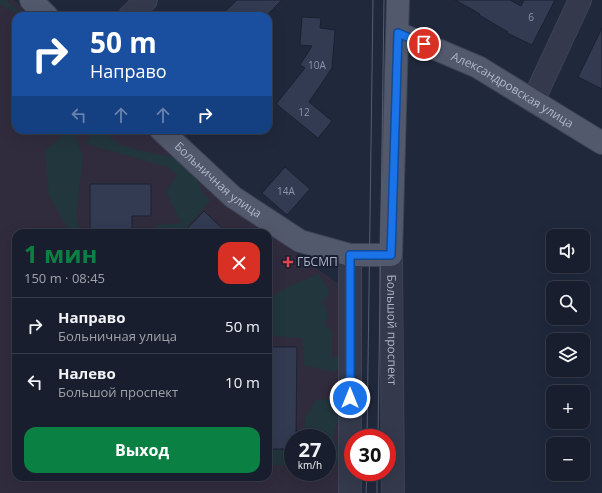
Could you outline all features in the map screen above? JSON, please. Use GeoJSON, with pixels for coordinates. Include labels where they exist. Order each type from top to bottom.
{"type":"FeatureCollection","features":[{"type":"Feature","properties":{"kind":"main road"},"geometry":{"type":"LineString","coordinates":[[31,0],[43,12]]}},
{"type":"Feature","properties":{"kind":"main road","name":"Большой проспект"},"geometry":{"type":"LineString","coordinates":[[391,255],[398,0]]}},
{"type":"Feature","properties":{"kind":"main road","name":"Александровская улица"},"geometry":{"type":"LineString","coordinates":[[398,33],[478,67],[602,143]]}},
{"type":"Feature","properties":{"kind":"main road","name":"Больничная улица"},"geometry":{"type":"LineString","coordinates":[[165,134],[233,197],[300,241],[350,255],[391,255]]}},
{"type":"Feature","properties":{"kind":"street"},"geometry":{"type":"LineString","coordinates":[[134,12],[146,0]]}},
{"type":"Feature","properties":{"kind":"street"},"geometry":{"type":"LineString","coordinates":[[533,101],[580,0]]}},
{"type":"Feature","properties":{"kind":"street"},"geometry":{"type":"LineString","coordinates":[[350,255],[350,493]]}},
{"type":"Feature","properties":{"kind":"street","name":"Большой проспект"},"geometry":{"type":"LineString","coordinates":[[391,255],[393,493]]}},
{"type":"Feature","properties":{"kind":"shaded area","name":"ГБСМП"},"geometry":{"type":"Polygon","coordinates":[[[0,0],[14,0],[27,12],[12,12],[12,134],[154,134],[232,207],[262,229],[12,229],[12,481],[272,481],[272,236],[347,290],[348,429],[344,429],[344,481],[348,481],[348,493],[0,493],[0,0]]]}},
{"type":"Feature","properties":{"kind":"shaded area"},"geometry":{"type":"Polygon","coordinates":[[[0,0],[6,0],[20,12],[14,12],[0,4],[0,0]]]}},
{"type":"Feature","properties":{"kind":"shaded area"},"geometry":{"type":"Polygon","coordinates":[[[64,134],[74,134],[83,157],[76,216],[79,229],[66,229],[67,227],[49,196],[45,151],[64,134]]]}},
{"type":"Feature","properties":{"kind":"shaded area"},"geometry":{"type":"Polygon","coordinates":[[[91,134],[105,134],[123,146],[164,156],[188,155],[203,194],[211,200],[186,229],[157,229],[156,225],[181,223],[166,191],[178,175],[167,167],[87,144],[91,134]]]}},
{"type":"Feature","properties":{"kind":"shaded area"},"geometry":{"type":"Polygon","coordinates":[[[319,274],[330,293],[323,301],[328,316],[324,324],[332,331],[332,359],[344,353],[342,367],[334,372],[304,365],[302,338],[272,336],[272,296],[287,287],[319,274]]]}},
{"type":"Feature","properties":{"kind":"shaded area"},"geometry":{"type":"Polygon","coordinates":[[[344,397],[335,429],[304,429],[305,418],[316,400],[344,397]]]}},
{"type":"Feature","properties":{"kind":"shaded area"},"geometry":{"type":"Polygon","coordinates":[[[336,444],[344,460],[344,462],[336,462],[336,444]]]}},
{"type":"Feature","properties":{"kind":"shaded area"},"geometry":{"type":"Polygon","coordinates":[[[272,448],[284,448],[284,465],[272,465],[272,448]]]}},
{"type":"Feature","properties":{"kind":"building"},"geometry":{"type":"Polygon","coordinates":[[[237,0],[282,0],[270,12],[224,12],[237,0]]]}},
{"type":"Feature","properties":{"kind":"building"},"geometry":{"type":"Polygon","coordinates":[[[455,0],[510,0],[521,6],[524,0],[555,0],[532,45],[507,33],[508,32],[479,15],[480,14],[455,0]]]}},
{"type":"Feature","properties":{"kind":"building"},"geometry":{"type":"Polygon","coordinates":[[[302,17],[321,18],[320,28],[335,30],[332,68],[309,102],[332,121],[318,138],[276,104],[305,68],[300,65],[312,46],[300,45],[302,17]]]}},
{"type":"Feature","properties":{"kind":"building"},"geometry":{"type":"Polygon","coordinates":[[[602,28],[602,89],[578,77],[602,28]]]}},
{"type":"Feature","properties":{"kind":"building"},"geometry":{"type":"Polygon","coordinates":[[[285,167],[310,189],[287,215],[262,193],[285,167]]]}},
{"type":"Feature","properties":{"kind":"building"},"geometry":{"type":"Polygon","coordinates":[[[90,184],[151,184],[151,216],[132,216],[132,229],[90,229],[90,184]]]}},
{"type":"Feature","properties":{"kind":"building"},"geometry":{"type":"Polygon","coordinates":[[[204,211],[223,229],[187,229],[204,211]]]}},
{"type":"Feature","properties":{"kind":"building"},"geometry":{"type":"Polygon","coordinates":[[[272,347],[297,347],[296,429],[284,429],[284,449],[272,449],[272,347]]]}},
{"type":"Feature","properties":{"kind":"tram line"},"geometry":{"type":"LineString","coordinates":[[367,429],[373,0]]}},
{"type":"Feature","properties":{"kind":"tram line"},"geometry":{"type":"LineString","coordinates":[[378,429],[384,0]]}},
{"type":"Feature","properties":{"kind":"tram line"},"geometry":{"type":"LineString","coordinates":[[366,493],[367,481]]}},
{"type":"Feature","properties":{"kind":"tram line"},"geometry":{"type":"LineString","coordinates":[[377,481],[377,493]]}},
{"type":"Feature","properties":{"kind":"place","name":"ГБСМП"},"geometry":{"type":"Point","coordinates":[288,262]}},
{"type":"Feature","properties":{"kind":"route"},"geometry":{"type":"LineString","coordinates":[[350,398],[350,255],[391,255],[398,33],[424,44]]}}]}
